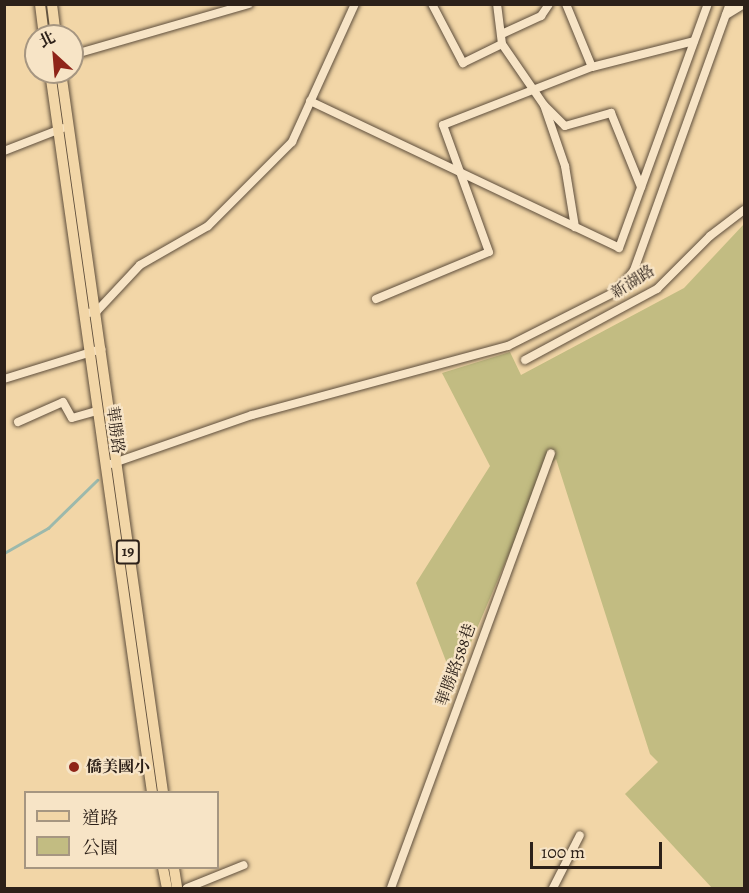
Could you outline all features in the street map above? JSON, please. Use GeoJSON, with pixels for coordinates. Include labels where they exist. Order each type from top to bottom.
{"type":"FeatureCollection","features":[{"type":"Feature","properties":{"kind":"main road"},"geometry":{"type":"LineString","coordinates":[[40,4],[42,24]]}},
{"type":"Feature","properties":{"kind":"main road"},"geometry":{"type":"LineString","coordinates":[[51,4],[54,24]]}},
{"type":"Feature","properties":{"kind":"main road","name":"華勝路"},"geometry":{"type":"LineString","coordinates":[[52,84],[105,465],[152,755],[163,791]]}},
{"type":"Feature","properties":{"kind":"main road","name":"華勝路"},"geometry":{"type":"LineString","coordinates":[[64,84],[97,311],[116,463],[152,755],[152,791]]}},
{"type":"Feature","properties":{"kind":"main road"},"geometry":{"type":"LineString","coordinates":[[164,869],[166,888]]}},
{"type":"Feature","properties":{"kind":"main road"},"geometry":{"type":"LineString","coordinates":[[174,869],[177,888]]}},
{"type":"Feature","properties":{"kind":"street"},"geometry":{"type":"LineString","coordinates":[[84,52],[249,4]]}},
{"type":"Feature","properties":{"kind":"street"},"geometry":{"type":"LineString","coordinates":[[84,314],[97,311],[141,265],[208,226],[292,142],[355,4]]}},
{"type":"Feature","properties":{"kind":"street"},"geometry":{"type":"LineString","coordinates":[[432,4],[463,63],[502,44]]}},
{"type":"Feature","properties":{"kind":"street"},"geometry":{"type":"LineString","coordinates":[[497,4],[504,33],[502,44],[534,87],[544,105],[565,166],[575,227]]}},
{"type":"Feature","properties":{"kind":"street"},"geometry":{"type":"LineString","coordinates":[[504,33],[541,16],[549,4]]}},
{"type":"Feature","properties":{"kind":"street"},"geometry":{"type":"LineString","coordinates":[[566,4],[592,67]]}},
{"type":"Feature","properties":{"kind":"street"},"geometry":{"type":"LineString","coordinates":[[310,101],[460,170],[619,248],[708,4]]}},
{"type":"Feature","properties":{"kind":"street"},"geometry":{"type":"LineString","coordinates":[[105,465],[252,415],[508,346],[619,290],[634,270],[730,4]]}},
{"type":"Feature","properties":{"kind":"street"},"geometry":{"type":"LineString","coordinates":[[726,15],[744,4]]}},
{"type":"Feature","properties":{"kind":"street"},"geometry":{"type":"LineString","coordinates":[[376,299],[489,252],[443,125],[534,87],[592,67],[694,41]]}},
{"type":"Feature","properties":{"kind":"street"},"geometry":{"type":"LineString","coordinates":[[544,105],[565,126],[611,113],[641,187]]}},
{"type":"Feature","properties":{"kind":"street"},"geometry":{"type":"LineString","coordinates":[[4,151],[58,128],[70,128]]}},
{"type":"Feature","properties":{"kind":"street","name":"新湖路"},"geometry":{"type":"LineString","coordinates":[[525,360],[657,289],[710,236],[744,210]]}},
{"type":"Feature","properties":{"kind":"street"},"geometry":{"type":"LineString","coordinates":[[4,380],[88,351],[101,349]]}},
{"type":"Feature","properties":{"kind":"street"},"geometry":{"type":"LineString","coordinates":[[18,422],[63,402],[72,418],[97,411]]}},
{"type":"Feature","properties":{"kind":"street","name":"華勝路588巷"},"geometry":{"type":"LineString","coordinates":[[391,888],[551,453]]}},
{"type":"Feature","properties":{"kind":"street"},"geometry":{"type":"LineString","coordinates":[[553,888],[580,835]]}},
{"type":"Feature","properties":{"kind":"street"},"geometry":{"type":"LineString","coordinates":[[187,888],[244,865]]}},
{"type":"Feature","properties":{"kind":"green space"},"geometry":{"type":"Polygon","coordinates":[[[744,224],[744,888],[712,888],[625,794],[658,762],[650,754],[556,459],[545,470],[454,682],[416,583],[490,466],[442,373],[510,352],[521,375],[684,288],[744,224]]]}},
{"type":"Feature","properties":{"kind":"waterway"},"geometry":{"type":"LineString","coordinates":[[4,553],[48,528],[97,480]]}},
{"type":"Feature","properties":{"kind":"place","name":"僑美國小"},"geometry":{"type":"Point","coordinates":[74,767]}}]}
